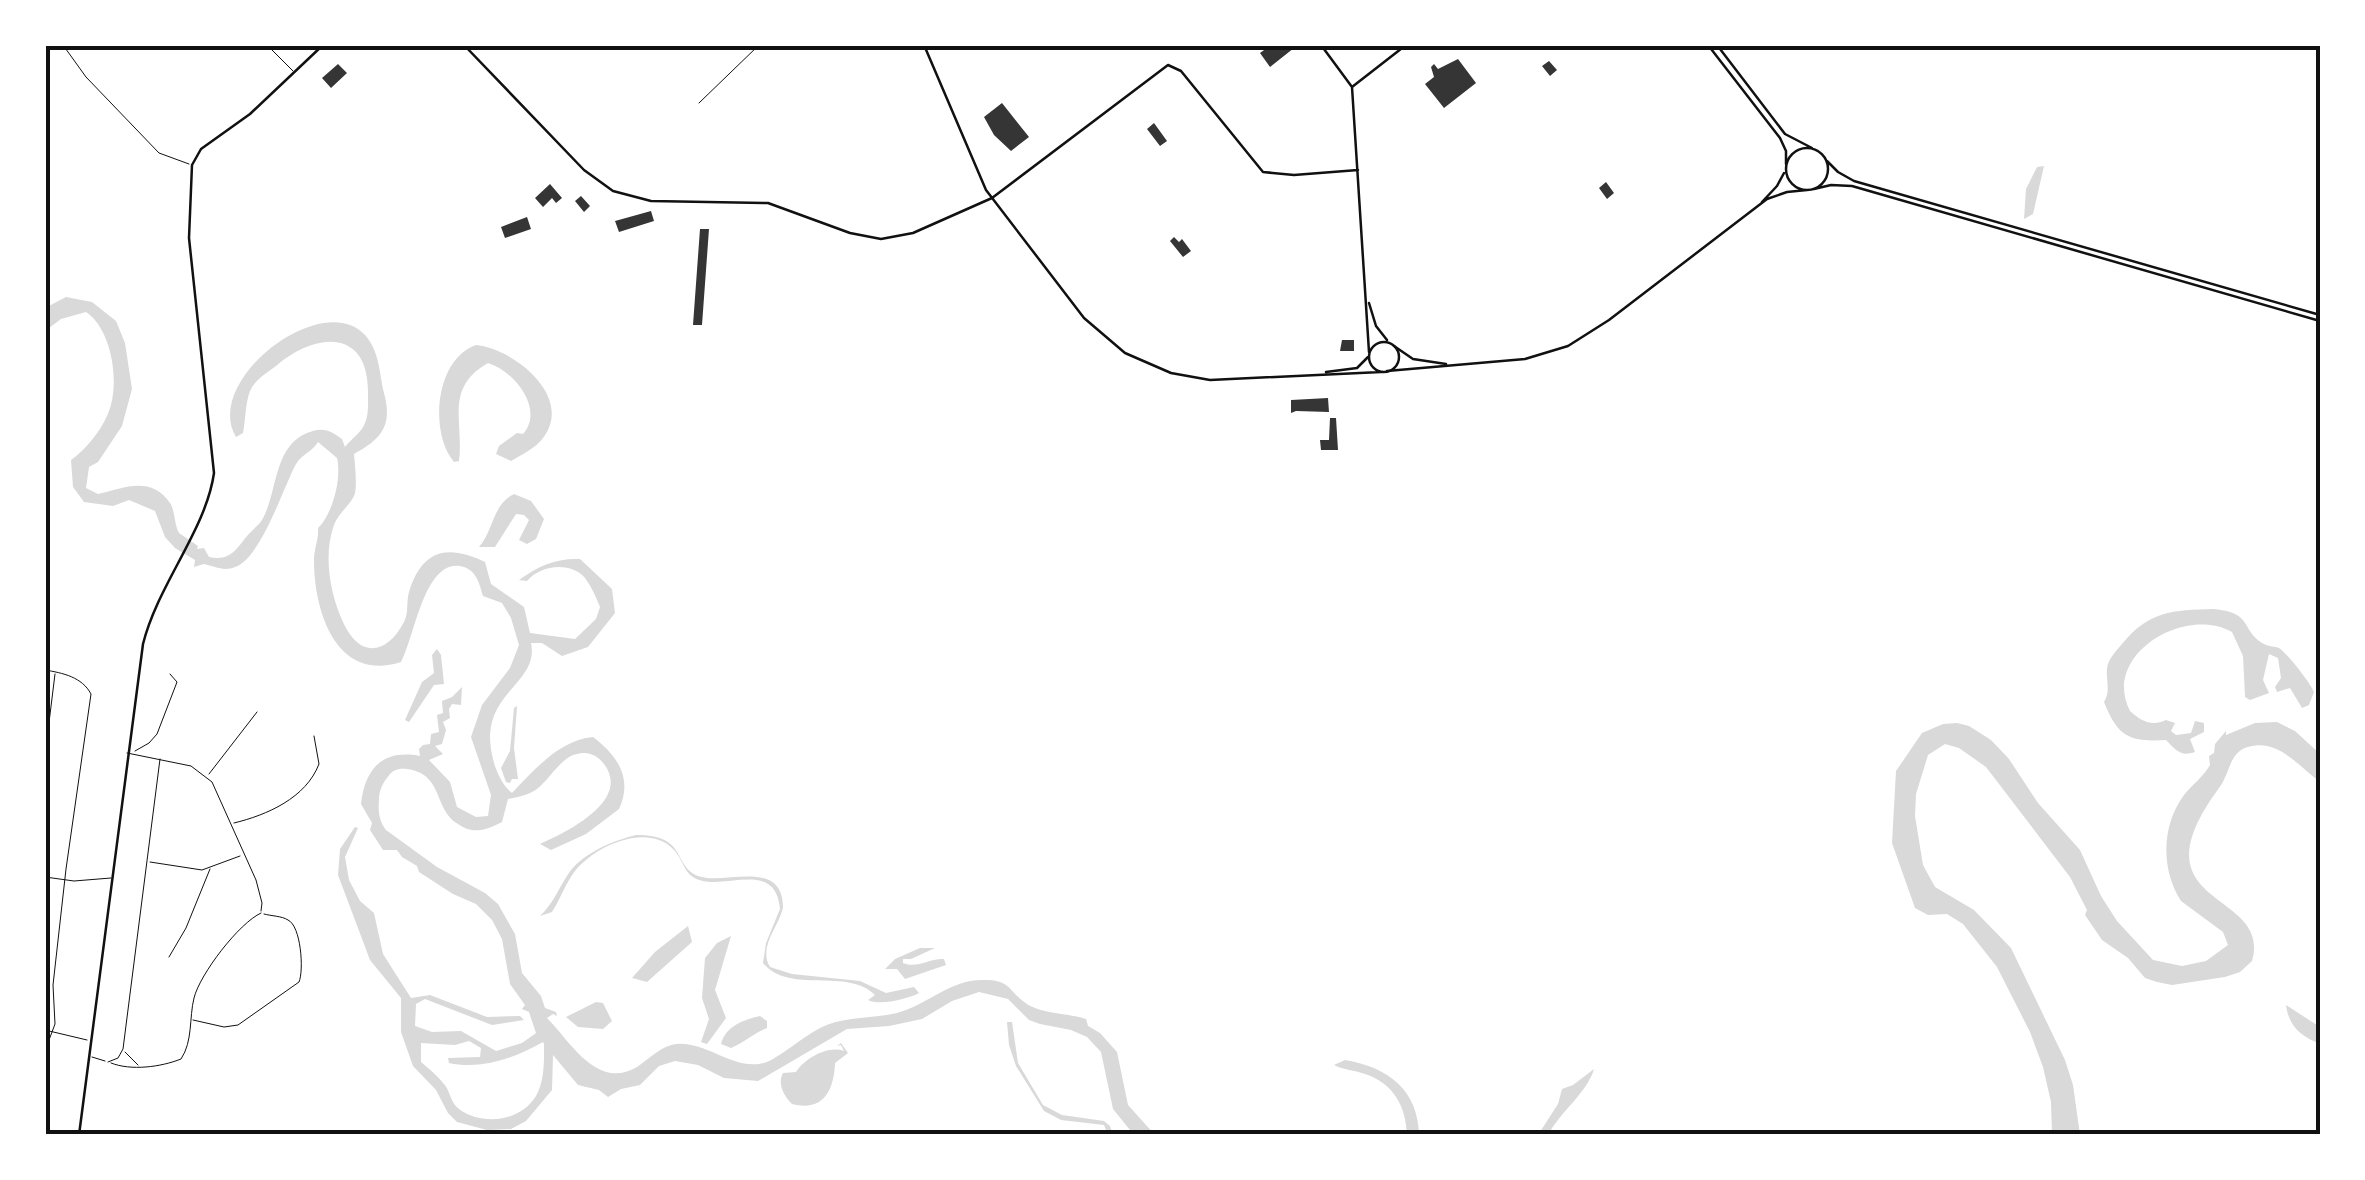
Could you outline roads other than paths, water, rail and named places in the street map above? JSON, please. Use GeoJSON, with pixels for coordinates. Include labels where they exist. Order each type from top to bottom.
{"type":"FeatureCollection","features":[{"type":"Feature","properties":{"kind":"street"},"geometry":{"type":"LineString","coordinates":[[63,45],[86,78],[159,152],[192,165]]}},
{"type":"Feature","properties":{"kind":"street"},"geometry":{"type":"LineString","coordinates":[[267,45],[294,73]]}},
{"type":"Feature","properties":{"kind":"street"},"geometry":{"type":"LineString","coordinates":[[79,1135],[143,644],[156,602],[208,496],[214,464],[190,238],[192,165],[201,149],[250,114],[324,45]]}},
{"type":"Feature","properties":{"kind":"street"},"geometry":{"type":"LineString","coordinates":[[464,45],[588,174],[625,196],[651,201],[768,202],[880,239],[913,233],[992,198],[1163,68],[1174,66],[1263,172],[1294,175],[1358,170]]}},
{"type":"Feature","properties":{"kind":"street"},"geometry":{"type":"LineString","coordinates":[[699,103],[759,45]]}},
{"type":"Feature","properties":{"kind":"street"},"geometry":{"type":"LineString","coordinates":[[924,45],[980,179],[1084,318],[1125,353],[1171,374],[1199,379],[1384,371],[1525,359],[1568,346],[1609,320],[1757,206],[1777,186],[1794,152],[1812,148]]}},
{"type":"Feature","properties":{"kind":"street"},"geometry":{"type":"LineString","coordinates":[[1321,45],[1352,87],[1369,353],[1371,366],[1384,371]]}},
{"type":"Feature","properties":{"kind":"street"},"geometry":{"type":"LineString","coordinates":[[1352,87],[1406,45]]}},
{"type":"Feature","properties":{"kind":"street"},"geometry":{"type":"LineString","coordinates":[[1708,45],[1780,138],[1790,182],[1806,190]]}},
{"type":"Feature","properties":{"kind":"street"},"geometry":{"type":"LineString","coordinates":[[1717,45],[1785,134],[1822,153],[1838,172],[1854,181],[2320,315]]}},
{"type":"Feature","properties":{"kind":"street"},"geometry":{"type":"LineString","coordinates":[[1814,190],[1827,177],[1827,161]]}},
{"type":"Feature","properties":{"kind":"street"},"geometry":{"type":"LineString","coordinates":[[1757,206],[1782,193],[1831,185],[1852,186],[2320,322]]}},
{"type":"Feature","properties":{"kind":"street"},"geometry":{"type":"LineString","coordinates":[[1367,297],[1376,326],[1393,345],[1419,361],[1458,364]]}},
{"type":"Feature","properties":{"kind":"street"},"geometry":{"type":"LineString","coordinates":[[1315,374],[1357,368],[1379,342],[1393,345]]}},
{"type":"Feature","properties":{"kind":"street"},"geometry":{"type":"LineString","coordinates":[[1384,371],[1398,361],[1393,345]]}},
{"type":"Feature","properties":{"kind":"street"},"geometry":{"type":"LineString","coordinates":[[45,670],[85,684],[91,694],[54,985],[53,1031],[46,1048],[45,1067]]}},
{"type":"Feature","properties":{"kind":"street"},"geometry":{"type":"LineString","coordinates":[[45,756],[56,672]]}},
{"type":"Feature","properties":{"kind":"street"},"geometry":{"type":"LineString","coordinates":[[130,753],[157,734],[177,682],[170,674]]}},
{"type":"Feature","properties":{"kind":"street"},"geometry":{"type":"LineString","coordinates":[[207,776],[258,712]]}},
{"type":"Feature","properties":{"kind":"street"},"geometry":{"type":"LineString","coordinates":[[231,823],[274,809],[303,788],[319,764],[314,736]]}},
{"type":"Feature","properties":{"kind":"street"},"geometry":{"type":"LineString","coordinates":[[130,753],[191,766],[207,776],[220,794],[259,891],[261,913]]}},
{"type":"Feature","properties":{"kind":"street"},"geometry":{"type":"LineString","coordinates":[[108,1062],[118,1058],[123,1050],[160,759]]}},
{"type":"Feature","properties":{"kind":"street"},"geometry":{"type":"LineString","coordinates":[[147,862],[196,870],[242,855]]}},
{"type":"Feature","properties":{"kind":"street"},"geometry":{"type":"LineString","coordinates":[[169,957],[186,928],[210,868]]}},
{"type":"Feature","properties":{"kind":"street"},"geometry":{"type":"LineString","coordinates":[[45,877],[111,878]]}},
{"type":"Feature","properties":{"kind":"street"},"geometry":{"type":"LineString","coordinates":[[191,1020],[224,1027],[238,1025],[300,982],[302,960],[293,924],[261,913]]}},
{"type":"Feature","properties":{"kind":"street"},"geometry":{"type":"LineString","coordinates":[[88,1056],[121,1067],[182,1059],[194,997],[202,982],[239,928],[261,913]]}},
{"type":"Feature","properties":{"kind":"street"},"geometry":{"type":"LineString","coordinates":[[45,1030],[90,1040]]}},
{"type":"Feature","properties":{"kind":"street"},"geometry":{"type":"LineString","coordinates":[[123,1050],[130,1060],[142,1066]]}}]}
